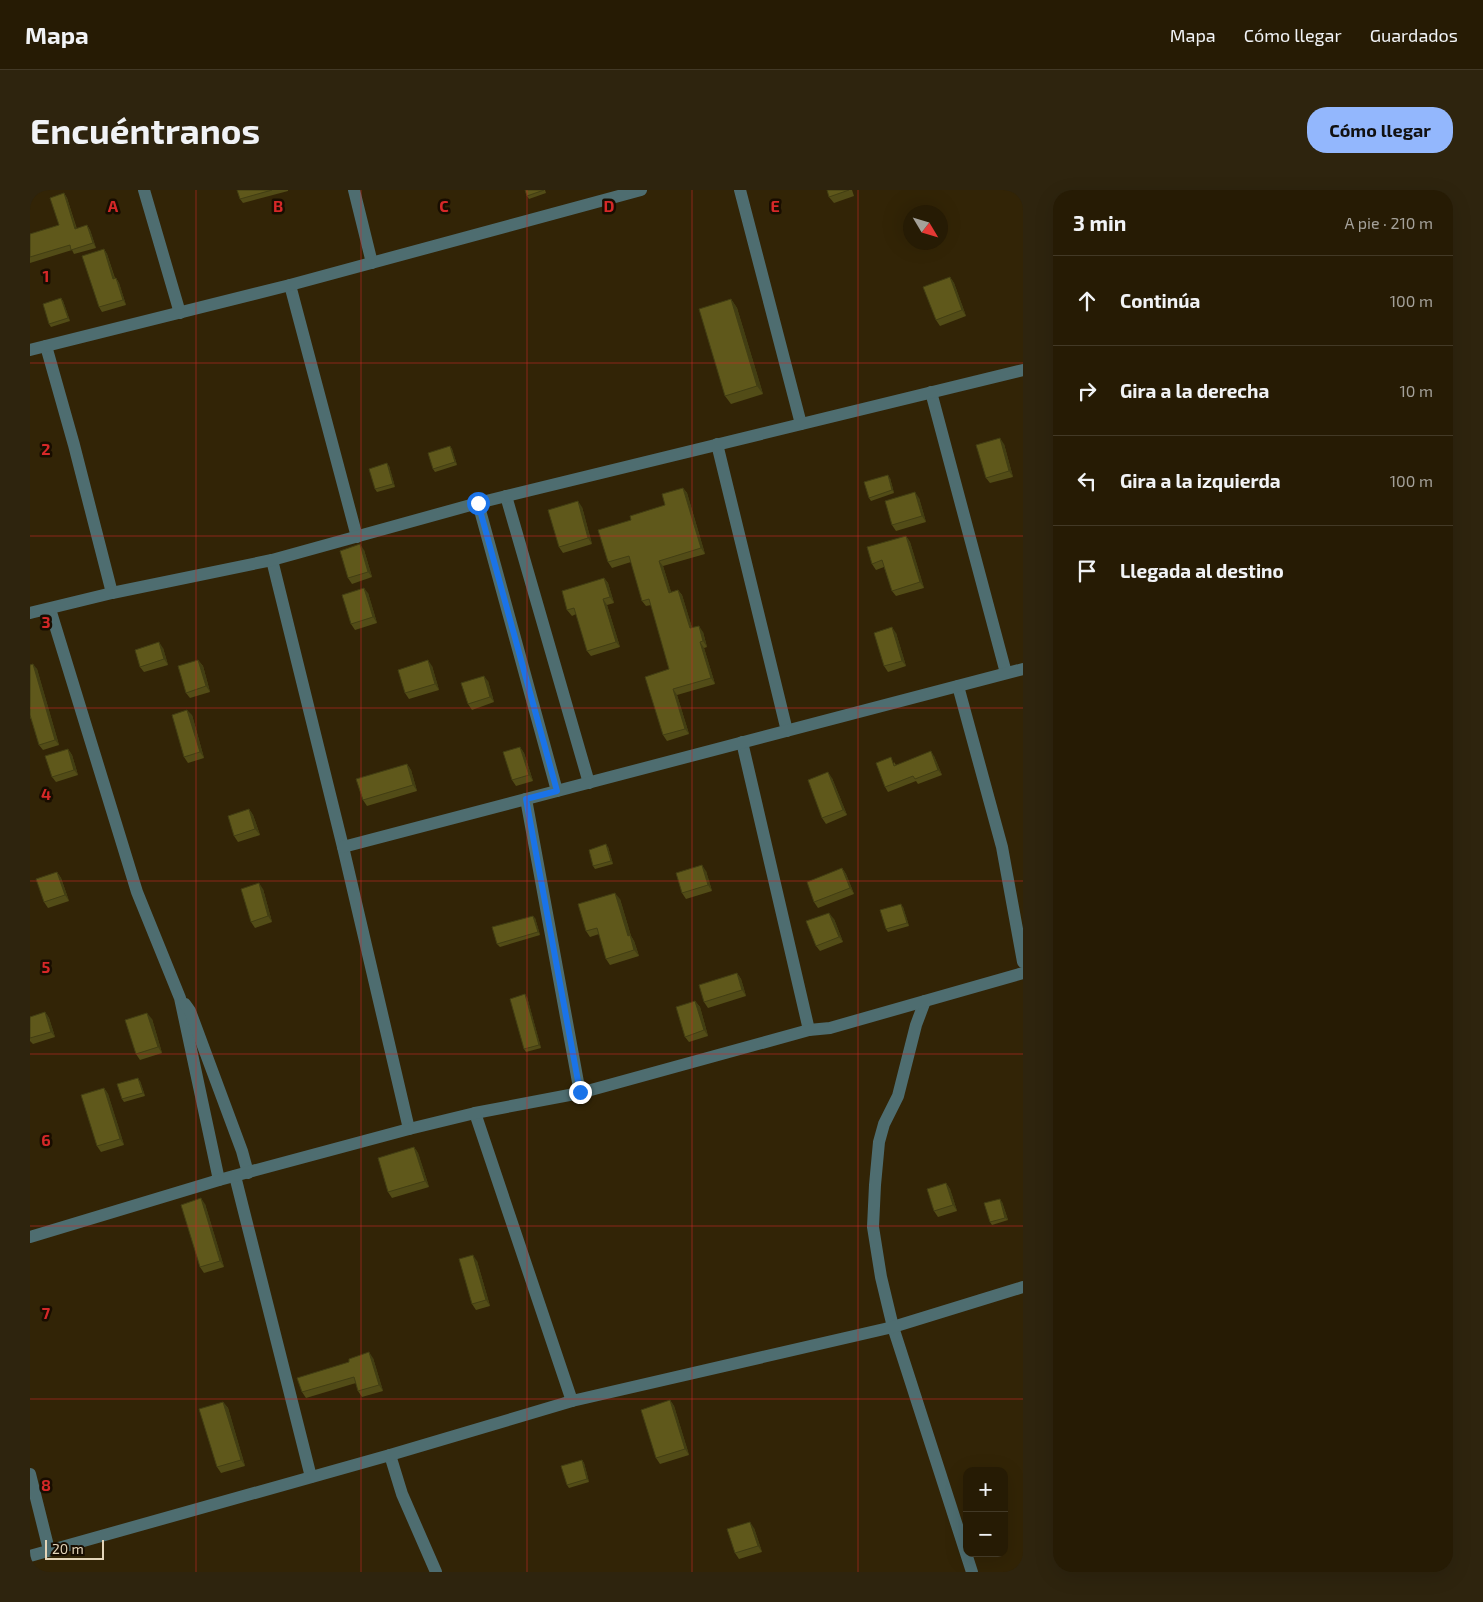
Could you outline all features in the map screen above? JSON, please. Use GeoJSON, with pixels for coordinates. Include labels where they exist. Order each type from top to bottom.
{"type":"FeatureCollection","features":[{"type":"Feature","properties":{"kind":"street"},"geometry":{"type":"LineString","coordinates":[[144,190],[180,313]]}},
{"type":"Feature","properties":{"kind":"street"},"geometry":{"type":"LineString","coordinates":[[354,190],[372,263]]}},
{"type":"Feature","properties":{"kind":"street"},"geometry":{"type":"LineString","coordinates":[[30,350],[372,263],[592,196],[641,190]]}},
{"type":"Feature","properties":{"kind":"street"},"geometry":{"type":"LineString","coordinates":[[740,190],[801,424]]}},
{"type":"Feature","properties":{"kind":"street"},"geometry":{"type":"LineString","coordinates":[[290,285],[357,537]]}},
{"type":"Feature","properties":{"kind":"street"},"geometry":{"type":"LineString","coordinates":[[46,346],[112,593]]}},
{"type":"Feature","properties":{"kind":"street"},"geometry":{"type":"LineString","coordinates":[[30,613],[112,593],[272,560],[478,503],[1023,370]]}},
{"type":"Feature","properties":{"kind":"street"},"geometry":{"type":"LineString","coordinates":[[931,392],[1006,673]]}},
{"type":"Feature","properties":{"kind":"street"},"geometry":{"type":"LineString","coordinates":[[718,444],[787,731]]}},
{"type":"Feature","properties":{"kind":"street"},"geometry":{"type":"LineString","coordinates":[[506,496],[589,783]]}},
{"type":"Feature","properties":{"kind":"street"},"geometry":{"type":"LineString","coordinates":[[478,503],[557,791]]}},
{"type":"Feature","properties":{"kind":"street"},"geometry":{"type":"LineString","coordinates":[[272,560],[343,847],[409,1129]]}},
{"type":"Feature","properties":{"kind":"street"},"geometry":{"type":"LineString","coordinates":[[50,609],[137,892],[180,998],[218,1180]]}},
{"type":"Feature","properties":{"kind":"street"},"geometry":{"type":"LineString","coordinates":[[343,847],[1023,669]]}},
{"type":"Feature","properties":{"kind":"street"},"geometry":{"type":"LineString","coordinates":[[958,686],[1002,848],[1023,962]]}},
{"type":"Feature","properties":{"kind":"street"},"geometry":{"type":"LineString","coordinates":[[742,742],[810,1030]]}},
{"type":"Feature","properties":{"kind":"street"},"geometry":{"type":"LineString","coordinates":[[526,799],[580,1092]]}},
{"type":"Feature","properties":{"kind":"street"},"geometry":{"type":"LineString","coordinates":[[30,1237],[218,1180],[409,1129],[474,1113],[580,1092],[810,1030],[830,1028],[1023,973]]}},
{"type":"Feature","properties":{"kind":"street"},"geometry":{"type":"LineString","coordinates":[[180,998],[190,1011],[242,1151],[241,1174],[311,1477]]}},
{"type":"Feature","properties":{"kind":"street"},"geometry":{"type":"LineString","coordinates":[[925,1001],[916,1025],[898,1096],[884,1124],[879,1142],[873,1227],[881,1277],[893,1327],[972,1572]]}},
{"type":"Feature","properties":{"kind":"street"},"geometry":{"type":"LineString","coordinates":[[474,1113],[572,1401]]}},
{"type":"Feature","properties":{"kind":"street"},"geometry":{"type":"LineString","coordinates":[[30,1556],[390,1455],[572,1401],[893,1327],[1023,1287]]}},
{"type":"Feature","properties":{"kind":"street"},"geometry":{"type":"LineString","coordinates":[[390,1455],[402,1494],[436,1572]]}},
{"type":"Feature","properties":{"kind":"street"},"geometry":{"type":"LineString","coordinates":[[30,1474],[49,1550]]}},
{"type":"Feature","properties":{"kind":"building"},"geometry":{"type":"Polygon","coordinates":[[[237,190],[272,190],[240,199],[237,190]]]}},
{"type":"Feature","properties":{"kind":"building"},"geometry":{"type":"Polygon","coordinates":[[[525,190],[544,190],[527,196],[525,190]]]}},
{"type":"Feature","properties":{"kind":"building"},"geometry":{"type":"Polygon","coordinates":[[[827,190],[849,190],[829,197],[827,190]]]}},
{"type":"Feature","properties":{"kind":"building"},"geometry":{"type":"Polygon","coordinates":[[[64,193],[75,229],[87,225],[93,243],[71,250],[70,245],[30,257],[30,234],[59,225],[50,198],[64,193]]]}},
{"type":"Feature","properties":{"kind":"building"},"geometry":{"type":"Polygon","coordinates":[[[104,249],[113,279],[116,278],[123,300],[99,307],[82,256],[104,249]]]}},
{"type":"Feature","properties":{"kind":"building"},"geometry":{"type":"Polygon","coordinates":[[[950,277],[962,310],[936,320],[923,287],[950,277]]]}},
{"type":"Feature","properties":{"kind":"building"},"geometry":{"type":"Polygon","coordinates":[[[61,298],[68,318],[49,324],[43,304],[61,298]]]}},
{"type":"Feature","properties":{"kind":"building"},"geometry":{"type":"Polygon","coordinates":[[[731,299],[757,386],[725,396],[699,309],[731,299]]]}},
{"type":"Feature","properties":{"kind":"building"},"geometry":{"type":"Polygon","coordinates":[[[1000,438],[1009,471],[986,478],[976,445],[1000,438]]]}},
{"type":"Feature","properties":{"kind":"building"},"geometry":{"type":"Polygon","coordinates":[[[450,446],[455,462],[433,469],[428,453],[450,446]]]}},
{"type":"Feature","properties":{"kind":"building"},"geometry":{"type":"Polygon","coordinates":[[[387,463],[393,484],[375,489],[369,469],[387,463]]]}},
{"type":"Feature","properties":{"kind":"building"},"geometry":{"type":"Polygon","coordinates":[[[888,475],[892,490],[869,498],[864,482],[888,475]]]}},
{"type":"Feature","properties":{"kind":"building"},"geometry":{"type":"Polygon","coordinates":[[[683,488],[701,548],[659,561],[669,593],[678,590],[690,628],[699,626],[703,641],[700,642],[711,678],[673,689],[685,729],[663,735],[645,677],[669,669],[649,599],[642,601],[629,556],[608,562],[598,530],[631,520],[630,516],[665,505],[662,494],[683,488]]]}},
{"type":"Feature","properties":{"kind":"building"},"geometry":{"type":"Polygon","coordinates":[[[915,492],[922,516],[892,525],[885,501],[915,492]]]}},
{"type":"Feature","properties":{"kind":"building"},"geometry":{"type":"Polygon","coordinates":[[[578,501],[588,538],[559,547],[548,510],[578,501]]]}},
{"type":"Feature","properties":{"kind":"building"},"geometry":{"type":"Polygon","coordinates":[[[906,536],[920,582],[892,591],[882,560],[872,564],[867,547],[906,536]]]}},
{"type":"Feature","properties":{"kind":"building"},"geometry":{"type":"Polygon","coordinates":[[[360,544],[368,572],[348,578],[340,551],[360,544]]]}},
{"type":"Feature","properties":{"kind":"building"},"geometry":{"type":"Polygon","coordinates":[[[604,578],[610,597],[603,599],[616,642],[587,651],[574,608],[567,610],[562,591],[604,578]]]}},
{"type":"Feature","properties":{"kind":"building"},"geometry":{"type":"Polygon","coordinates":[[[364,588],[373,617],[351,624],[342,595],[364,588]]]}},
{"type":"Feature","properties":{"kind":"building"},"geometry":{"type":"Polygon","coordinates":[[[892,627],[902,661],[884,666],[874,633],[892,627]]]}},
{"type":"Feature","properties":{"kind":"building"},"geometry":{"type":"Polygon","coordinates":[[[159,642],[164,659],[140,667],[135,650],[159,642]]]}},
{"type":"Feature","properties":{"kind":"building"},"geometry":{"type":"Polygon","coordinates":[[[198,660],[206,686],[186,693],[178,666],[198,660]]]}},
{"type":"Feature","properties":{"kind":"building"},"geometry":{"type":"Polygon","coordinates":[[[428,660],[435,684],[405,693],[398,670],[428,660]]]}},
{"type":"Feature","properties":{"kind":"building"},"geometry":{"type":"Polygon","coordinates":[[[33,664],[55,740],[39,745],[30,715],[30,665],[33,664]]]}},
{"type":"Feature","properties":{"kind":"building"},"geometry":{"type":"Polygon","coordinates":[[[484,676],[490,697],[468,704],[461,683],[484,676]]]}},
{"type":"Feature","properties":{"kind":"building"},"geometry":{"type":"Polygon","coordinates":[[[187,710],[200,752],[184,757],[172,715],[187,710]]]}},
{"type":"Feature","properties":{"kind":"building"},"geometry":{"type":"Polygon","coordinates":[[[520,747],[529,775],[512,780],[503,752],[520,747]]]}},
{"type":"Feature","properties":{"kind":"building"},"geometry":{"type":"Polygon","coordinates":[[[68,749],[74,770],[52,777],[45,756],[68,749]]]}},
{"type":"Feature","properties":{"kind":"building"},"geometry":{"type":"Polygon","coordinates":[[[931,751],[938,770],[915,779],[913,776],[885,787],[876,763],[891,757],[894,766],[931,751]]]}},
{"type":"Feature","properties":{"kind":"building"},"geometry":{"type":"Polygon","coordinates":[[[407,764],[413,785],[363,800],[356,779],[407,764]]]}},
{"type":"Feature","properties":{"kind":"building"},"geometry":{"type":"Polygon","coordinates":[[[828,772],[843,810],[822,818],[808,780],[828,772]]]}},
{"type":"Feature","properties":{"kind":"building"},"geometry":{"type":"Polygon","coordinates":[[[249,809],[255,829],[234,836],[228,816],[249,809]]]}},
{"type":"Feature","properties":{"kind":"building"},"geometry":{"type":"Polygon","coordinates":[[[606,844],[611,861],[593,866],[589,850],[606,844]]]}},
{"type":"Feature","properties":{"kind":"building"},"geometry":{"type":"Polygon","coordinates":[[[702,865],[708,885],[682,893],[676,873],[702,865]]]}},
{"type":"Feature","properties":{"kind":"building"},"geometry":{"type":"Polygon","coordinates":[[[842,868],[850,888],[814,902],[807,882],[842,868]]]}},
{"type":"Feature","properties":{"kind":"building"},"geometry":{"type":"Polygon","coordinates":[[[57,872],[65,895],[44,902],[36,879],[57,872]]]}},
{"type":"Feature","properties":{"kind":"building"},"geometry":{"type":"Polygon","coordinates":[[[259,883],[268,916],[251,922],[241,889],[259,883]]]}},
{"type":"Feature","properties":{"kind":"building"},"geometry":{"type":"Polygon","coordinates":[[[615,893],[634,950],[606,959],[597,928],[586,931],[578,904],[615,893]]]}},
{"type":"Feature","properties":{"kind":"building"},"geometry":{"type":"Polygon","coordinates":[[[901,904],[907,923],[886,929],[880,910],[901,904]]]}},
{"type":"Feature","properties":{"kind":"building"},"geometry":{"type":"Polygon","coordinates":[[[829,913],[839,937],[816,946],[806,921],[829,913]]]}},
{"type":"Feature","properties":{"kind":"building"},"geometry":{"type":"Polygon","coordinates":[[[533,916],[538,932],[497,944],[492,927],[533,916]]]}},
{"type":"Feature","properties":{"kind":"building"},"geometry":{"type":"Polygon","coordinates":[[[737,973],[742,990],[704,1002],[699,985],[737,973]]]}},
{"type":"Feature","properties":{"kind":"building"},"geometry":{"type":"Polygon","coordinates":[[[525,994],[539,1045],[524,1049],[510,999],[525,994]]]}},
{"type":"Feature","properties":{"kind":"building"},"geometry":{"type":"Polygon","coordinates":[[[695,1001],[704,1030],[685,1037],[676,1007],[695,1001]]]}},
{"type":"Feature","properties":{"kind":"building"},"geometry":{"type":"Polygon","coordinates":[[[45,1012],[51,1032],[30,1038],[30,1017],[45,1012]]]}},
{"type":"Feature","properties":{"kind":"building"},"geometry":{"type":"Polygon","coordinates":[[[147,1013],[158,1047],[136,1054],[125,1020],[147,1013]]]}},
{"type":"Feature","properties":{"kind":"building"},"geometry":{"type":"Polygon","coordinates":[[[138,1078],[143,1093],[122,1099],[117,1084],[138,1078]]]}},
{"type":"Feature","properties":{"kind":"building"},"geometry":{"type":"Polygon","coordinates":[[[104,1088],[120,1139],[97,1146],[81,1095],[104,1088]]]}},
{"type":"Feature","properties":{"kind":"building"},"geometry":{"type":"Polygon","coordinates":[[[414,1147],[425,1181],[388,1192],[378,1158],[414,1147]]]}},
{"type":"Feature","properties":{"kind":"building"},"geometry":{"type":"Polygon","coordinates":[[[946,1183],[953,1205],[934,1211],[927,1189],[946,1183]]]}},
{"type":"Feature","properties":{"kind":"building"},"geometry":{"type":"Polygon","coordinates":[[[201,1198],[220,1261],[200,1267],[181,1205],[201,1198]]]}},
{"type":"Feature","properties":{"kind":"building"},"geometry":{"type":"Polygon","coordinates":[[[1000,1199],[1005,1218],[990,1222],[984,1203],[1000,1199]]]}},
{"type":"Feature","properties":{"kind":"building"},"geometry":{"type":"Polygon","coordinates":[[[473,1255],[486,1300],[472,1304],[459,1259],[473,1255]]]}},
{"type":"Feature","properties":{"kind":"building"},"geometry":{"type":"Polygon","coordinates":[[[369,1352],[379,1385],[358,1391],[354,1377],[302,1392],[297,1378],[349,1362],[349,1359],[369,1352]]]}},
{"type":"Feature","properties":{"kind":"building"},"geometry":{"type":"Polygon","coordinates":[[[670,1400],[685,1449],[656,1458],[641,1410],[670,1400]]]}},
{"type":"Feature","properties":{"kind":"building"},"geometry":{"type":"Polygon","coordinates":[[[223,1402],[241,1460],[217,1467],[199,1409],[223,1402]]]}},
{"type":"Feature","properties":{"kind":"building"},"geometry":{"type":"Polygon","coordinates":[[[582,1460],[587,1479],[567,1485],[561,1466],[582,1460]]]}},
{"type":"Feature","properties":{"kind":"building"},"geometry":{"type":"Polygon","coordinates":[[[750,1522],[758,1546],[735,1553],[727,1529],[750,1522]]]}},
{"type":"Feature","properties":{"kind":"route"},"geometry":{"type":"LineString","coordinates":[[478,503],[557,791],[526,799],[580,1092]]}}]}
